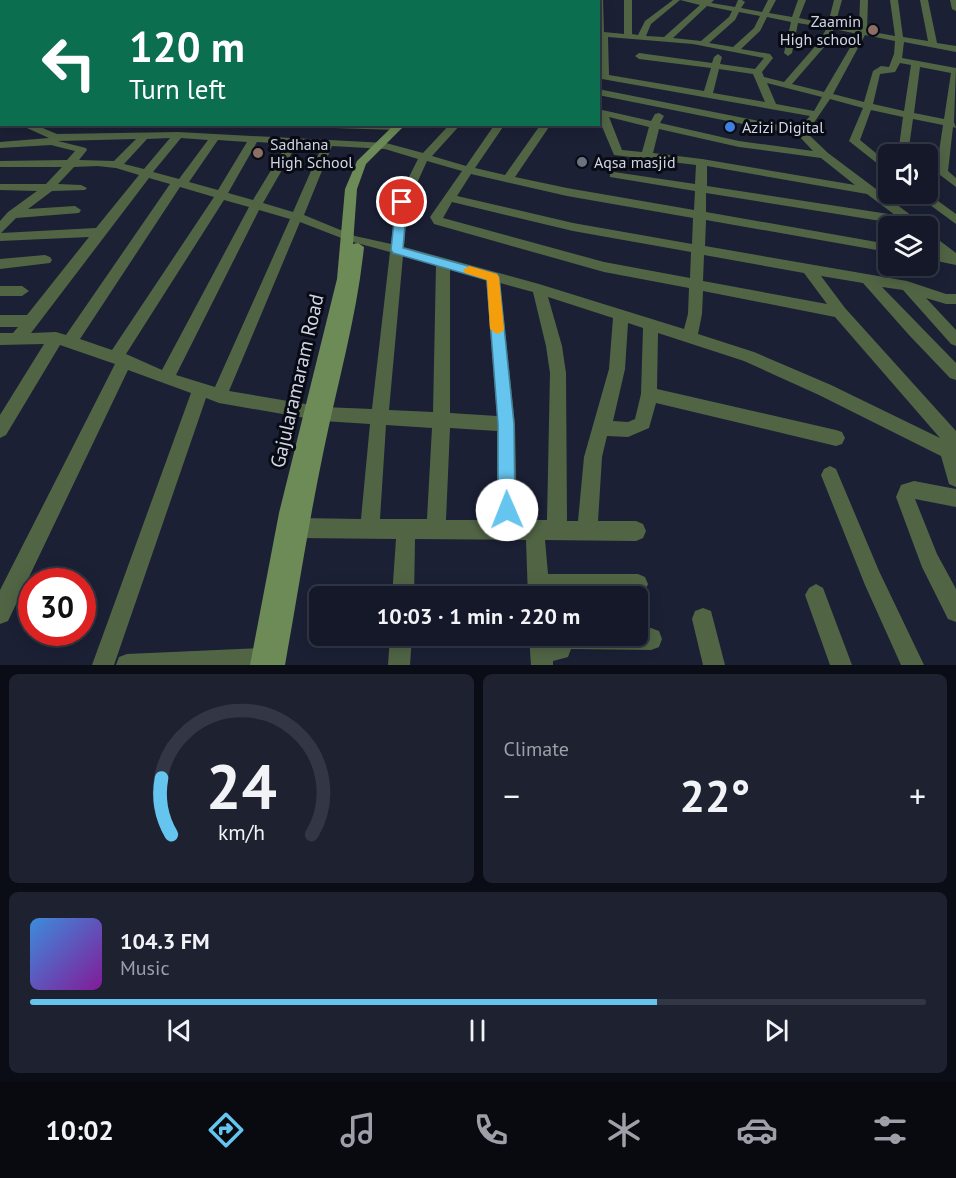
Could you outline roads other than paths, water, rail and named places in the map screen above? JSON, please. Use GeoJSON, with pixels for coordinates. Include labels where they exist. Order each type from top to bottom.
{"type":"FeatureCollection","features":[{"type":"Feature","properties":{"kind":"main road","name":"Gajularamaram Road"},"geometry":{"type":"LineString","coordinates":[[266,663],[289,513],[317,413],[346,326],[355,282],[354,237],[360,184],[366,169],[382,146],[402,126]]}},
{"type":"Feature","properties":{"kind":"main road","name":"Gajularamaram Road"},"geometry":{"type":"LineString","coordinates":[[266,663],[298,528],[317,413]]}},
{"type":"Feature","properties":{"kind":"street"},"geometry":{"type":"LineString","coordinates":[[628,0],[642,72],[641,100]]}},
{"type":"Feature","properties":{"kind":"street"},"geometry":{"type":"LineString","coordinates":[[634,37],[677,0]]}},
{"type":"Feature","properties":{"kind":"street"},"geometry":{"type":"LineString","coordinates":[[684,0],[709,2],[738,10],[956,49]]}},
{"type":"Feature","properties":{"kind":"street"},"geometry":{"type":"LineString","coordinates":[[703,44],[732,18],[742,0]]}},
{"type":"Feature","properties":{"kind":"street"},"geometry":{"type":"LineString","coordinates":[[736,49],[757,30],[772,0]]}},
{"type":"Feature","properties":{"kind":"street"},"geometry":{"type":"LineString","coordinates":[[788,52],[802,0]]}},
{"type":"Feature","properties":{"kind":"street"},"geometry":{"type":"LineString","coordinates":[[786,86],[822,44],[831,27],[838,0]]}},
{"type":"Feature","properties":{"kind":"street"},"geometry":{"type":"LineString","coordinates":[[801,133],[817,114],[863,32],[864,0]]}},
{"type":"Feature","properties":{"kind":"street"},"geometry":{"type":"LineString","coordinates":[[878,161],[854,141],[868,106],[876,73],[881,69],[892,70],[897,60],[900,39],[894,0]]}},
{"type":"Feature","properties":{"kind":"street"},"geometry":{"type":"LineString","coordinates":[[924,0],[937,46],[939,68]]}},
{"type":"Feature","properties":{"kind":"street"},"geometry":{"type":"LineString","coordinates":[[954,0],[956,9]]}},
{"type":"Feature","properties":{"kind":"street"},"geometry":{"type":"LineString","coordinates":[[666,40],[709,2]]}},
{"type":"Feature","properties":{"kind":"street"},"geometry":{"type":"LineString","coordinates":[[600,10],[602,76],[717,65],[759,75],[786,86],[952,124]]}},
{"type":"Feature","properties":{"kind":"street"},"geometry":{"type":"LineString","coordinates":[[601,34],[720,46],[769,58],[759,75]]}},
{"type":"Feature","properties":{"kind":"street"},"geometry":{"type":"LineString","coordinates":[[708,94],[720,46]]}},
{"type":"Feature","properties":{"kind":"street"},"geometry":{"type":"LineString","coordinates":[[897,60],[956,71],[952,124],[942,172],[956,184]]}},
{"type":"Feature","properties":{"kind":"street"},"geometry":{"type":"LineString","coordinates":[[904,144],[916,64]]}},
{"type":"Feature","properties":{"kind":"street"},"geometry":{"type":"LineString","coordinates":[[642,72],[708,94],[817,114]]}},
{"type":"Feature","properties":{"kind":"street"},"geometry":{"type":"LineString","coordinates":[[759,75],[772,106]]}},
{"type":"Feature","properties":{"kind":"street"},"geometry":{"type":"LineString","coordinates":[[600,92],[801,133],[824,155],[904,216]]}},
{"type":"Feature","properties":{"kind":"street"},"geometry":{"type":"LineString","coordinates":[[647,155],[655,124],[665,105]]}},
{"type":"Feature","properties":{"kind":"street"},"geometry":{"type":"LineString","coordinates":[[600,112],[716,140],[796,153],[824,155]]}},
{"type":"Feature","properties":{"kind":"street"},"geometry":{"type":"LineString","coordinates":[[600,112],[618,153],[702,162],[872,191]]}},
{"type":"Feature","properties":{"kind":"street"},"geometry":{"type":"LineString","coordinates":[[0,229],[17,212],[49,188],[74,163],[82,150],[27,126]]}},
{"type":"Feature","properties":{"kind":"street"},"geometry":{"type":"LineString","coordinates":[[227,139],[235,126]]}},
{"type":"Feature","properties":{"kind":"street"},"geometry":{"type":"LineString","coordinates":[[370,528],[376,431],[380,418],[402,202],[419,164],[454,126]]}},
{"type":"Feature","properties":{"kind":"street"},"geometry":{"type":"LineString","coordinates":[[499,126],[436,217],[442,223],[604,267],[840,312]]}},
{"type":"Feature","properties":{"kind":"street"},"geometry":{"type":"LineString","coordinates":[[508,178],[545,126]]}},
{"type":"Feature","properties":{"kind":"street"},"geometry":{"type":"LineString","coordinates":[[117,165],[145,135]]}},
{"type":"Feature","properties":{"kind":"street"},"geometry":{"type":"LineString","coordinates":[[0,145],[53,139],[178,135],[382,146],[468,170],[567,192],[878,246]]}},
{"type":"Feature","properties":{"kind":"street"},"geometry":{"type":"LineString","coordinates":[[18,338],[178,135]]}},
{"type":"Feature","properties":{"kind":"street"},"geometry":{"type":"LineString","coordinates":[[0,430],[63,340],[215,137]]}},
{"type":"Feature","properties":{"kind":"street"},"geometry":{"type":"LineString","coordinates":[[0,613],[120,359],[253,140]]}},
{"type":"Feature","properties":{"kind":"street"},"geometry":{"type":"LineString","coordinates":[[166,378],[255,206],[293,142]]}},
{"type":"Feature","properties":{"kind":"street"},"geometry":{"type":"LineString","coordinates":[[103,665],[210,392],[298,218],[329,142]]}},
{"type":"Feature","properties":{"kind":"street"},"geometry":{"type":"LineString","coordinates":[[688,338],[695,314],[700,250],[702,162]]}},
{"type":"Feature","properties":{"kind":"street"},"geometry":{"type":"LineString","coordinates":[[0,164],[117,165],[298,218],[397,250],[539,289],[749,356],[953,450]]}},
{"type":"Feature","properties":{"kind":"street"},"geometry":{"type":"LineString","coordinates":[[614,174],[878,218]]}},
{"type":"Feature","properties":{"kind":"street"},"geometry":{"type":"LineString","coordinates":[[0,186],[81,188]]}},
{"type":"Feature","properties":{"kind":"street"},"geometry":{"type":"LineString","coordinates":[[449,198],[573,227],[907,286],[953,300]]}},
{"type":"Feature","properties":{"kind":"street"},"geometry":{"type":"LineString","coordinates":[[934,204],[956,220]]}},
{"type":"Feature","properties":{"kind":"street"},"geometry":{"type":"LineString","coordinates":[[0,208],[17,212],[75,210]]}},
{"type":"Feature","properties":{"kind":"street"},"geometry":{"type":"LineString","coordinates":[[0,237],[100,232]]}},
{"type":"Feature","properties":{"kind":"street"},"geometry":{"type":"LineString","coordinates":[[938,245],[955,260]]}},
{"type":"Feature","properties":{"kind":"street"},"geometry":{"type":"LineString","coordinates":[[938,257],[955,260]]}},
{"type":"Feature","properties":{"kind":"street"},"geometry":{"type":"LineString","coordinates":[[0,264],[45,260]]}},
{"type":"Feature","properties":{"kind":"street"},"geometry":{"type":"LineString","coordinates":[[436,531],[441,420],[443,263]]}},
{"type":"Feature","properties":{"kind":"street"},"geometry":{"type":"LineString","coordinates":[[809,269],[840,312],[953,450],[956,478]]}},
{"type":"Feature","properties":{"kind":"street"},"geometry":{"type":"LineString","coordinates":[[493,277],[506,424],[507,531]]}},
{"type":"Feature","properties":{"kind":"street"},"geometry":{"type":"LineString","coordinates":[[869,281],[956,374]]}},
{"type":"Feature","properties":{"kind":"street"},"geometry":{"type":"LineString","coordinates":[[907,286],[956,340]]}},
{"type":"Feature","properties":{"kind":"street"},"geometry":{"type":"LineString","coordinates":[[539,289],[554,346],[558,373],[557,531]]}},
{"type":"Feature","properties":{"kind":"street"},"geometry":{"type":"LineString","coordinates":[[0,291],[22,291]]}},
{"type":"Feature","properties":{"kind":"street"},"geometry":{"type":"LineString","coordinates":[[587,532],[593,457],[617,369],[621,314]]}},
{"type":"Feature","properties":{"kind":"street"},"geometry":{"type":"LineString","coordinates":[[0,321],[32,321]]}},
{"type":"Feature","properties":{"kind":"street"},"geometry":{"type":"LineString","coordinates":[[602,427],[618,430],[635,429],[643,423],[649,394],[651,324]]}},
{"type":"Feature","properties":{"kind":"street"},"geometry":{"type":"LineString","coordinates":[[0,339],[63,340],[210,392],[317,413],[506,424]]}},
{"type":"Feature","properties":{"kind":"street"},"geometry":{"type":"LineString","coordinates":[[649,394],[836,438]]}},
{"type":"Feature","properties":{"kind":"street"},"geometry":{"type":"LineString","coordinates":[[830,475],[873,578],[913,665]]}},
{"type":"Feature","properties":{"kind":"street"},"geometry":{"type":"LineString","coordinates":[[956,498],[914,490],[908,491],[905,496],[918,535],[956,611]]}},
{"type":"Feature","properties":{"kind":"street"},"geometry":{"type":"LineString","coordinates":[[298,528],[636,531]]}},
{"type":"Feature","properties":{"kind":"street"},"geometry":{"type":"LineString","coordinates":[[403,586],[406,529]]}},
{"type":"Feature","properties":{"kind":"street"},"geometry":{"type":"LineString","coordinates":[[535,531],[543,580],[638,584]]}},
{"type":"Feature","properties":{"kind":"street"},"geometry":{"type":"LineString","coordinates":[[816,595],[841,665]]}},
{"type":"Feature","properties":{"kind":"street"},"geometry":{"type":"LineString","coordinates":[[703,619],[714,665]]}},
{"type":"Feature","properties":{"kind":"street"},"geometry":{"type":"LineString","coordinates":[[549,647],[651,639]]}},
{"type":"Feature","properties":{"kind":"street"},"geometry":{"type":"LineString","coordinates":[[399,665],[400,646]]}},
{"type":"Feature","properties":{"kind":"street"},"geometry":{"type":"LineString","coordinates":[[127,665],[266,663]]}},
{"type":"Feature","properties":{"kind":"place","name":"Zaamin High school"},"geometry":{"type":"Point","coordinates":[873,30]}},
{"type":"Feature","properties":{"kind":"place","name":"Azizi Digital"},"geometry":{"type":"Point","coordinates":[730,127]}},
{"type":"Feature","properties":{"kind":"place","name":"Sadhana High School"},"geometry":{"type":"Point","coordinates":[258,153]}},
{"type":"Feature","properties":{"kind":"place","name":"Aqsa masjid"},"geometry":{"type":"Point","coordinates":[582,162]}}]}
